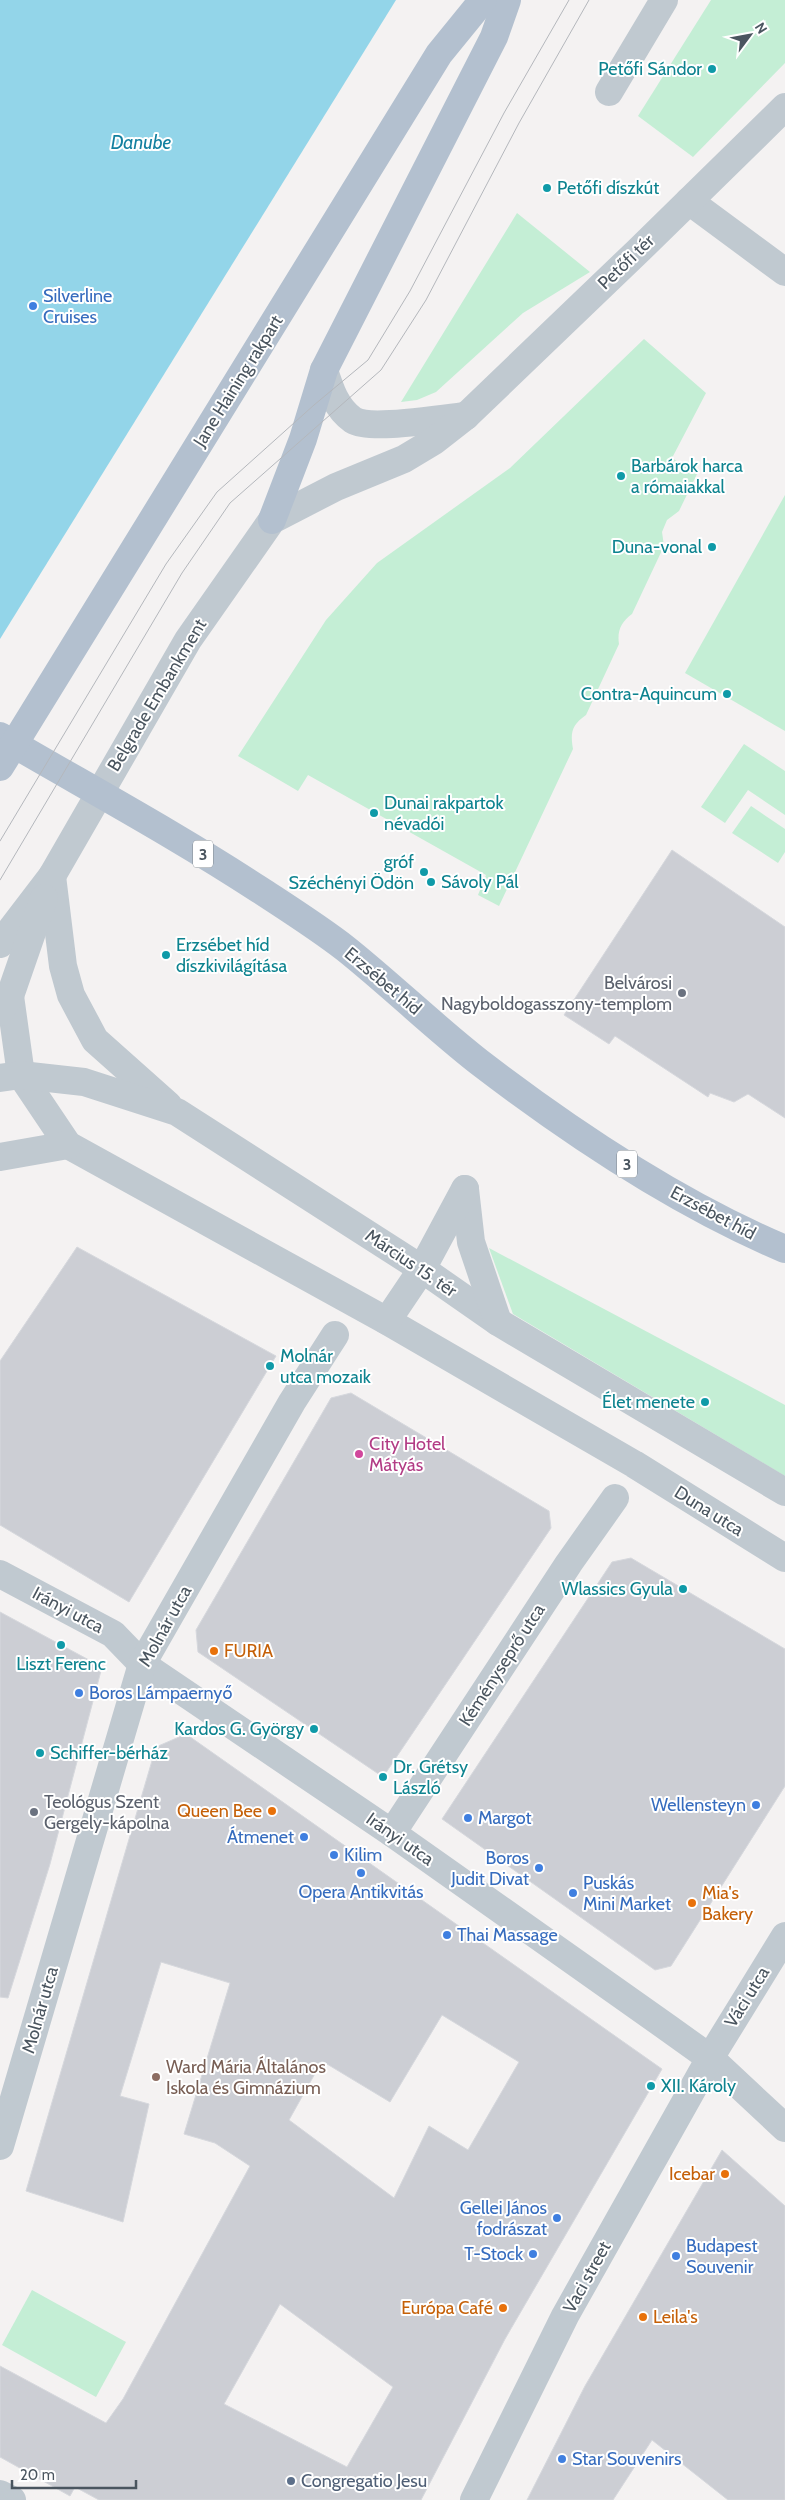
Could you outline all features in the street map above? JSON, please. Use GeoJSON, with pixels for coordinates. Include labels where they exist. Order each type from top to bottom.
{"type":"FeatureCollection","features":[{"type":"Feature","properties":{"kind":"main road","name":"Jane Haining rakpart"},"geometry":{"type":"LineString","coordinates":[[0,767],[439,54],[483,0]]}},
{"type":"Feature","properties":{"kind":"main road"},"geometry":{"type":"LineString","coordinates":[[272,520],[303,439],[324,370],[494,37],[506,0]]}},
{"type":"Feature","properties":{"kind":"main road","name":"Erzsébet híd"},"geometry":{"type":"LineString","coordinates":[[0,736],[220,864],[297,914],[346,949],[479,1062],[560,1120],[645,1176],[704,1209],[785,1249]]}},
{"type":"Feature","properties":{"kind":"street"},"geometry":{"type":"LineString","coordinates":[[608,92],[664,0]]}},
{"type":"Feature","properties":{"kind":"street","name":"Petőfi tér"},"geometry":{"type":"LineString","coordinates":[[272,520],[336,487],[404,459],[434,441],[466,416],[785,107]]}},
{"type":"Feature","properties":{"kind":"street"},"geometry":{"type":"LineString","coordinates":[[690,201],[785,272]]}},
{"type":"Feature","properties":{"kind":"street"},"geometry":{"type":"LineString","coordinates":[[324,370],[331,391],[340,408],[355,421],[374,425],[466,416]]}},
{"type":"Feature","properties":{"kind":"street","name":"Belgrade Embankment"},"geometry":{"type":"LineString","coordinates":[[0,944],[52,876],[188,640],[272,520]]}},
{"type":"Feature","properties":{"kind":"street"},"geometry":{"type":"LineString","coordinates":[[52,876],[63,966],[71,995],[96,1040],[177,1112]]}},
{"type":"Feature","properties":{"kind":"street","name":"Belgrade Embankment"},"geometry":{"type":"LineString","coordinates":[[5,1004],[52,876]]}},
{"type":"Feature","properties":{"kind":"street"},"geometry":{"type":"LineString","coordinates":[[5,1004],[11,1077],[68,1146],[387,1321],[422,1269],[465,1189],[470,1242],[498,1322]]}},
{"type":"Feature","properties":{"kind":"street","name":"Március 15. tér"},"geometry":{"type":"LineString","coordinates":[[11,1077],[84,1082],[177,1112],[422,1269],[498,1322],[785,1492]]}},
{"type":"Feature","properties":{"kind":"street"},"geometry":{"type":"LineString","coordinates":[[0,1157],[68,1146]]}},
{"type":"Feature","properties":{"kind":"street","name":"Duna utca"},"geometry":{"type":"LineString","coordinates":[[387,1321],[634,1464],[785,1558]]}},
{"type":"Feature","properties":{"kind":"street","name":"Molnár utca"},"geometry":{"type":"LineString","coordinates":[[0,2146],[142,1664],[292,1402],[335,1336]]}},
{"type":"Feature","properties":{"kind":"street","name":"Kéményseprő utca"},"geometry":{"type":"LineString","coordinates":[[392,1833],[569,1563],[615,1498]]}},
{"type":"Feature","properties":{"kind":"street","name":"Irányi utca"},"geometry":{"type":"LineString","coordinates":[[0,1574],[113,1634],[142,1664],[392,1833],[710,2058],[785,2128]]}},
{"type":"Feature","properties":{"kind":"street","name":"Váci utca"},"geometry":{"type":"LineString","coordinates":[[710,2058],[785,1936]]}},
{"type":"Feature","properties":{"kind":"street","name":"Vaci street"},"geometry":{"type":"LineString","coordinates":[[474,2500],[565,2316],[710,2058]]}},
{"type":"Feature","properties":{"kind":"street"},"geometry":{"type":"LineString","coordinates":[[0,2494],[12,2500]]}},
{"type":"Feature","properties":{"kind":"green space"},"geometry":{"type":"Polygon","coordinates":[[[711,0],[785,0],[785,63],[693,157],[638,116],[711,0]]]}},
{"type":"Feature","properties":{"kind":"green space"},"geometry":{"type":"Polygon","coordinates":[[[517,213],[590,272],[523,313],[436,392],[417,400],[401,402],[517,213]]]}},
{"type":"Feature","properties":{"kind":"green space"},"geometry":{"type":"Polygon","coordinates":[[[644,339],[706,393],[672,458],[697,474],[679,511],[667,520],[662,532],[664,546],[632,614],[621,627],[619,644],[586,715],[573,729],[573,749],[499,906],[478,895],[486,875],[308,775],[298,791],[238,756],[326,620],[377,563],[510,468],[644,339]]]}},
{"type":"Feature","properties":{"kind":"green space"},"geometry":{"type":"Polygon","coordinates":[[[785,495],[785,731],[685,673],[785,495]]]}},
{"type":"Feature","properties":{"kind":"green space"},"geometry":{"type":"Polygon","coordinates":[[[744,744],[785,771],[785,815],[748,790],[725,823],[701,807],[744,744]]]}},
{"type":"Feature","properties":{"kind":"green space"},"geometry":{"type":"Polygon","coordinates":[[[751,806],[785,829],[785,852],[778,863],[732,833],[751,806]]]}},
{"type":"Feature","properties":{"kind":"green space"},"geometry":{"type":"Polygon","coordinates":[[[489,1248],[785,1405],[785,1476],[513,1314],[489,1248]]]}},
{"type":"Feature","properties":{"kind":"green space"},"geometry":{"type":"Polygon","coordinates":[[[32,2290],[126,2342],[96,2397],[2,2345],[32,2290]]]}},
{"type":"Feature","properties":{"kind":"water","name":"Danube"},"geometry":{"type":"Polygon","coordinates":[[[0,0],[396,0],[0,639],[0,0]]]}},
{"type":"Feature","properties":{"kind":"building","name":"Belvárosi Nagyboldogasszony-templom"},"geometry":{"type":"Polygon","coordinates":[[[672,850],[785,927],[785,1118],[748,1094],[734,1102],[710,1093],[708,1097],[615,1036],[609,1044],[564,1015],[672,850]]]}},
{"type":"Feature","properties":{"kind":"building"},"geometry":{"type":"Polygon","coordinates":[[[77,1247],[276,1356],[129,1602],[0,1525],[0,1361],[77,1247]]]}},
{"type":"Feature","properties":{"kind":"building"},"geometry":{"type":"Polygon","coordinates":[[[351,1393],[549,1511],[551,1528],[383,1777],[198,1652],[196,1630],[331,1398],[351,1393]]]}},
{"type":"Feature","properties":{"kind":"building"},"geometry":{"type":"Polygon","coordinates":[[[631,1558],[785,1649],[785,1786],[671,1966],[655,1970],[442,1819],[612,1562],[631,1558]]]}},
{"type":"Feature","properties":{"kind":"building","name":"Schiffer-bérház"},"geometry":{"type":"Polygon","coordinates":[[[0,1612],[102,1667],[50,1864],[8,1998],[0,1997],[0,1612]]]}},
{"type":"Feature","properties":{"kind":"building"},"geometry":{"type":"Polygon","coordinates":[[[186,1734],[662,2069],[505,2339],[421,2500],[99,2500],[75,2487],[70,2496],[0,2457],[0,2366],[106,2423],[123,2399],[250,2166],[215,2143],[184,2134],[230,1983],[161,1962],[120,2096],[149,2104],[123,2222],[26,2191],[156,1747],[186,1734]],[[442,2015],[390,2102],[322,2061],[289,2120],[394,2198],[429,2126],[468,2150],[519,2062],[442,2015]],[[280,2304],[224,2404],[347,2467],[393,2387],[280,2304]]]}},
{"type":"Feature","properties":{"kind":"building"},"geometry":{"type":"Polygon","coordinates":[[[722,2150],[785,2206],[785,2500],[728,2500],[652,2440],[613,2500],[527,2500],[585,2386],[722,2150]]]}},
{"type":"Feature","properties":{"kind":"tram line"},"geometry":{"type":"LineString","coordinates":[[0,841],[166,564],[217,492],[314,405],[368,360],[410,291],[504,113],[569,0]]}},
{"type":"Feature","properties":{"kind":"tram line"},"geometry":{"type":"LineString","coordinates":[[0,880],[182,573],[230,503],[381,370],[426,300],[519,123],[589,0]]}},
{"type":"Feature","properties":{"kind":"place","name":"Petőfi Sándor"},"geometry":{"type":"Point","coordinates":[712,69]}},
{"type":"Feature","properties":{"kind":"place","name":"Petőfi díszkút"},"geometry":{"type":"Point","coordinates":[547,188]}},
{"type":"Feature","properties":{"kind":"place","name":"Silverline Cruises"},"geometry":{"type":"Point","coordinates":[33,306]}},
{"type":"Feature","properties":{"kind":"place","name":"Barbárok harca a rómaiakkal"},"geometry":{"type":"Point","coordinates":[621,476]}},
{"type":"Feature","properties":{"kind":"place","name":"Duna-vonal"},"geometry":{"type":"Point","coordinates":[712,547]}},
{"type":"Feature","properties":{"kind":"place","name":"Contra-Aquincum"},"geometry":{"type":"Point","coordinates":[727,694]}},
{"type":"Feature","properties":{"kind":"place","name":"Dunai rakpartok névadói"},"geometry":{"type":"Point","coordinates":[374,813]}},
{"type":"Feature","properties":{"kind":"place","name":"gróf Széchényi Ödön"},"geometry":{"type":"Point","coordinates":[424,872]}},
{"type":"Feature","properties":{"kind":"place","name":"Sávoly Pál"},"geometry":{"type":"Point","coordinates":[431,882]}},
{"type":"Feature","properties":{"kind":"place","name":"Erzsébet híd díszkivilágítása"},"geometry":{"type":"Point","coordinates":[166,955]}},
{"type":"Feature","properties":{"kind":"place","name":"Belvárosi Nagyboldogasszony-templom"},"geometry":{"type":"Point","coordinates":[682,993]}},
{"type":"Feature","properties":{"kind":"place","name":"Molnár utca mozaik"},"geometry":{"type":"Point","coordinates":[270,1366]}},
{"type":"Feature","properties":{"kind":"place","name":"Élet menete"},"geometry":{"type":"Point","coordinates":[705,1402]}},
{"type":"Feature","properties":{"kind":"place","name":"City Hotel Mátyás"},"geometry":{"type":"Point","coordinates":[359,1454]}},
{"type":"Feature","properties":{"kind":"place","name":"Wlassics Gyula"},"geometry":{"type":"Point","coordinates":[683,1589]}},
{"type":"Feature","properties":{"kind":"place","name":"Liszt Ferenc"},"geometry":{"type":"Point","coordinates":[61,1645]}},
{"type":"Feature","properties":{"kind":"place","name":"FURIA"},"geometry":{"type":"Point","coordinates":[214,1651]}},
{"type":"Feature","properties":{"kind":"place","name":"Boros Lámpaernyő"},"geometry":{"type":"Point","coordinates":[79,1693]}},
{"type":"Feature","properties":{"kind":"place","name":"Kardos G. György"},"geometry":{"type":"Point","coordinates":[314,1729]}},
{"type":"Feature","properties":{"kind":"place","name":"Schiffer-bérház"},"geometry":{"type":"Point","coordinates":[40,1753]}},
{"type":"Feature","properties":{"kind":"place","name":"Dr. Grétsy László"},"geometry":{"type":"Point","coordinates":[383,1777]}},
{"type":"Feature","properties":{"kind":"place","name":"Wellensteyn"},"geometry":{"type":"Point","coordinates":[756,1805]}},
{"type":"Feature","properties":{"kind":"place","name":"Queen Bee"},"geometry":{"type":"Point","coordinates":[272,1811]}},
{"type":"Feature","properties":{"kind":"place","name":"Teológus Szent Gergely-kápolna"},"geometry":{"type":"Point","coordinates":[34,1812]}},
{"type":"Feature","properties":{"kind":"place","name":"Margot"},"geometry":{"type":"Point","coordinates":[468,1818]}},
{"type":"Feature","properties":{"kind":"place","name":"Átmenet"},"geometry":{"type":"Point","coordinates":[304,1837]}},
{"type":"Feature","properties":{"kind":"place","name":"Kilim"},"geometry":{"type":"Point","coordinates":[334,1855]}},
{"type":"Feature","properties":{"kind":"place","name":"Boros Judit Divat"},"geometry":{"type":"Point","coordinates":[539,1868]}},
{"type":"Feature","properties":{"kind":"place","name":"Opera Antikvitás"},"geometry":{"type":"Point","coordinates":[361,1873]}},
{"type":"Feature","properties":{"kind":"place","name":"Puskás Mini Market"},"geometry":{"type":"Point","coordinates":[573,1893]}},
{"type":"Feature","properties":{"kind":"place","name":"Mia's Bakery"},"geometry":{"type":"Point","coordinates":[692,1903]}},
{"type":"Feature","properties":{"kind":"place","name":"Thai Massage"},"geometry":{"type":"Point","coordinates":[447,1935]}},
{"type":"Feature","properties":{"kind":"place","name":"Ward Mária Általános Iskola és Gimnázium"},"geometry":{"type":"Point","coordinates":[156,2077]}},
{"type":"Feature","properties":{"kind":"place","name":"XII. Károly"},"geometry":{"type":"Point","coordinates":[651,2086]}},
{"type":"Feature","properties":{"kind":"place","name":"Icebar"},"geometry":{"type":"Point","coordinates":[725,2174]}},
{"type":"Feature","properties":{"kind":"place","name":"Gellei János fodrászat"},"geometry":{"type":"Point","coordinates":[557,2218]}},
{"type":"Feature","properties":{"kind":"place","name":"T-Stock"},"geometry":{"type":"Point","coordinates":[533,2254]}},
{"type":"Feature","properties":{"kind":"place","name":"Budapest Souvenir"},"geometry":{"type":"Point","coordinates":[676,2256]}},
{"type":"Feature","properties":{"kind":"place","name":"Európa Café"},"geometry":{"type":"Point","coordinates":[503,2308]}},
{"type":"Feature","properties":{"kind":"place","name":"Leila's"},"geometry":{"type":"Point","coordinates":[643,2317]}},
{"type":"Feature","properties":{"kind":"place","name":"Star Souvenirs"},"geometry":{"type":"Point","coordinates":[562,2459]}},
{"type":"Feature","properties":{"kind":"place","name":"Congregatio Jesu"},"geometry":{"type":"Point","coordinates":[291,2481]}}]}
